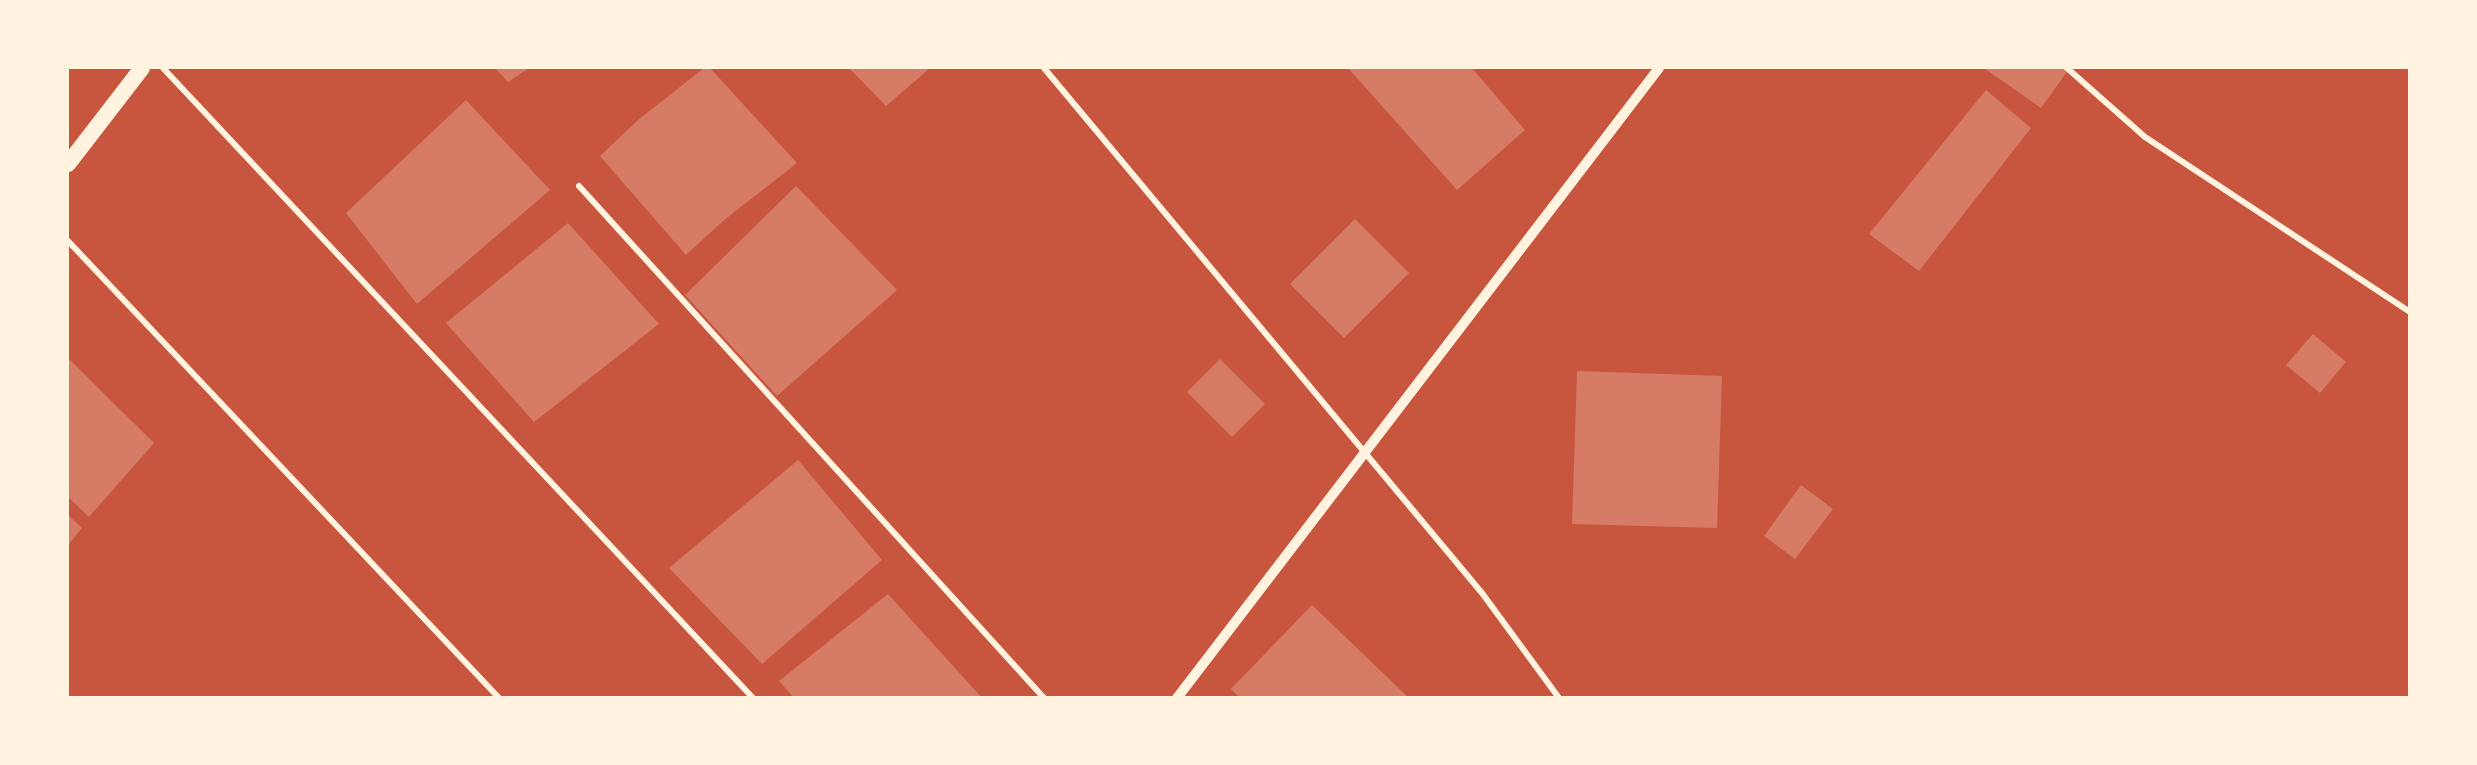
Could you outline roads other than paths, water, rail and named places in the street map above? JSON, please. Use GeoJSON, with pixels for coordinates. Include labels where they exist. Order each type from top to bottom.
{"type":"FeatureCollection","features":[{"type":"Feature","properties":{"kind":"highway"},"geometry":{"type":"LineString","coordinates":[[68,164],[142,68]]}},
{"type":"Feature","properties":{"kind":"street"},"geometry":{"type":"LineString","coordinates":[[163,68],[753,698]]}},
{"type":"Feature","properties":{"kind":"street"},"geometry":{"type":"LineString","coordinates":[[1044,68],[1482,593],[1559,698]]}},
{"type":"Feature","properties":{"kind":"street"},"geometry":{"type":"LineString","coordinates":[[1177,698],[1659,68]]}},
{"type":"Feature","properties":{"kind":"street"},"geometry":{"type":"LineString","coordinates":[[2067,68],[2145,137],[2409,312]]}},
{"type":"Feature","properties":{"kind":"street"},"geometry":{"type":"LineString","coordinates":[[579,186],[1044,698]]}},
{"type":"Feature","properties":{"kind":"street"},"geometry":{"type":"LineString","coordinates":[[68,241],[499,698]]}}]}
